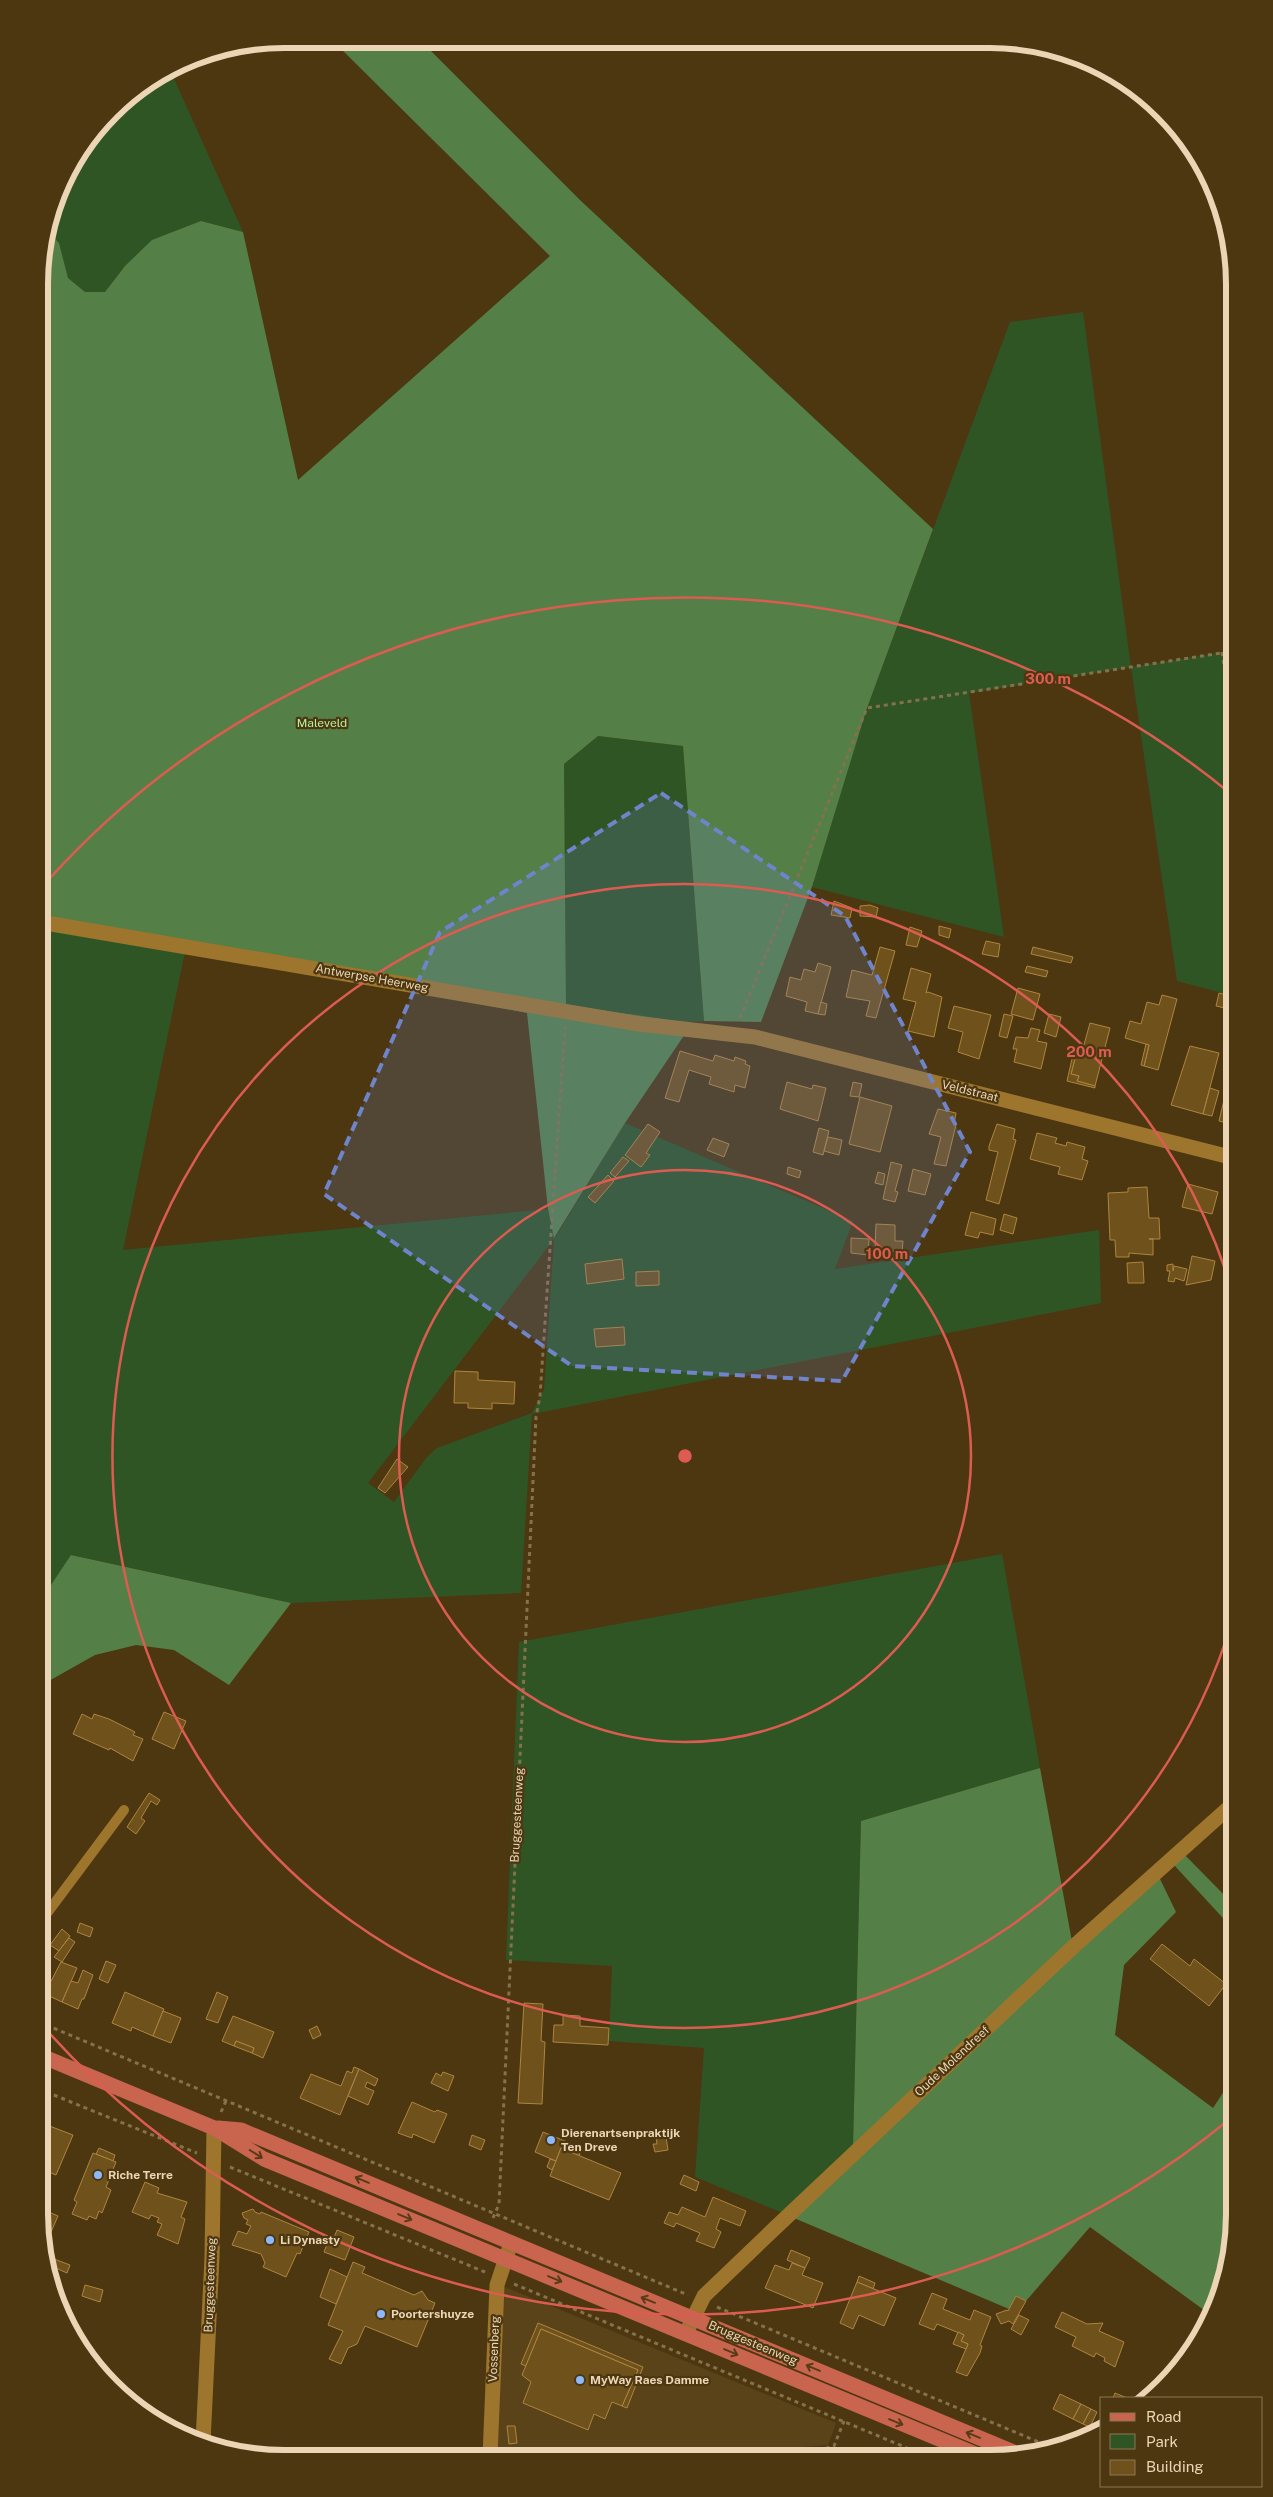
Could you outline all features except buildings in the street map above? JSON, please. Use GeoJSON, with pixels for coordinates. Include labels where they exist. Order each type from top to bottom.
{"type":"FeatureCollection","features":[{"type":"Feature","properties":{"kind":"main road","name":"Bruggesteenweg"},"geometry":{"type":"LineString","coordinates":[[48,2060],[214,2128],[264,2159],[966,2450]]}},
{"type":"Feature","properties":{"kind":"main road","name":"Bruggesteenweg"},"geometry":{"type":"LineString","coordinates":[[214,2128],[242,2130],[1006,2449]]}},
{"type":"Feature","properties":{"kind":"street","name":"Antwerpse Heerweg"},"geometry":{"type":"LineString","coordinates":[[48,923],[639,1024],[704,1031]]}},
{"type":"Feature","properties":{"kind":"street","name":"Veldstraat"},"geometry":{"type":"LineString","coordinates":[[704,1031],[755,1037],[1226,1156]]}},
{"type":"Feature","properties":{"kind":"street","name":"Oude Molendreef"},"geometry":{"type":"LineString","coordinates":[[686,2333],[702,2301],[775,2228],[1066,1954],[1226,1810]]}},
{"type":"Feature","properties":{"kind":"street","name":"Bruggesteenweg"},"geometry":{"type":"LineString","coordinates":[[203,2436],[212,2258],[214,2128]]}},
{"type":"Feature","properties":{"kind":"street","name":"Vossenberg"},"geometry":{"type":"LineString","coordinates":[[490,2450],[497,2285],[511,2243]]}},
{"type":"Feature","properties":{"kind":"lane"},"geometry":{"type":"LineString","coordinates":[[48,1912],[124,1810]]}},
{"type":"Feature","properties":{"kind":"path"},"geometry":{"type":"LineString","coordinates":[[1222,652],[1226,680]]}},
{"type":"Feature","properties":{"kind":"path"},"geometry":{"type":"LineString","coordinates":[[733,1034],[867,708],[1226,652]]}},
{"type":"Feature","properties":{"kind":"path","name":"Bruggesteenweg"},"geometry":{"type":"LineString","coordinates":[[488,2233],[498,2204],[536,1417],[540,1396],[566,1012]]}},
{"type":"Feature","properties":{"kind":"path"},"geometry":{"type":"LineString","coordinates":[[48,2026],[1042,2443]]}},
{"type":"Feature","properties":{"kind":"path"},"geometry":{"type":"LineString","coordinates":[[48,2094],[214,2160],[911,2450]]}},
{"type":"Feature","properties":{"kind":"path"},"geometry":{"type":"LineString","coordinates":[[820,2450],[834,2446],[843,2422]]}},
{"type":"Feature","properties":{"kind":"highlighted area"},"geometry":{"type":"Polygon","coordinates":[[[661,793],[845,916],[970,1152],[842,1381],[572,1366],[324,1194],[440,932],[661,793]]]}},
{"type":"Feature","properties":{"kind":"shaded area"},"geometry":{"type":"Polygon","coordinates":[[[505,2287],[836,2423],[828,2445],[773,2450],[495,2450],[501,2298],[505,2287]]]}},
{"type":"Feature","properties":{"kind":"green space","name":"Maleveld"},"geometry":{"type":"Polygon","coordinates":[[[340,48],[428,48],[581,201],[933,529],[867,708],[812,887],[761,1022],[704,1021],[683,746],[598,736],[564,764],[566,1005],[685,1022],[683,1037],[625,1123],[554,1238],[548,1209],[527,1013],[186,947],[48,923],[48,268],[52,236],[59,243],[68,278],[85,292],[105,292],[125,266],[152,240],[201,221],[243,232],[298,480],[550,256],[340,48]]]}},
{"type":"Feature","properties":{"kind":"green space"},"geometry":{"type":"Polygon","coordinates":[[[172,75],[243,232],[201,221],[125,266],[105,292],[85,292],[68,278],[59,243],[52,236],[60,207],[65,193],[87,152],[106,128],[128,106],[152,87],[172,75]]]}},
{"type":"Feature","properties":{"kind":"green space"},"geometry":{"type":"Polygon","coordinates":[[[1083,312],[1131,667],[969,693],[1004,937],[812,887],[867,708],[1010,322],[1083,312]]]}},
{"type":"Feature","properties":{"kind":"green space"},"geometry":{"type":"Polygon","coordinates":[[[1226,652],[1226,994],[1177,981],[1131,667],[1226,652]]]}},
{"type":"Feature","properties":{"kind":"green space"},"geometry":{"type":"Polygon","coordinates":[[[598,736],[683,746],[704,1021],[685,1022],[566,1005],[564,764],[598,736]]]}},
{"type":"Feature","properties":{"kind":"green space"},"geometry":{"type":"Polygon","coordinates":[[[48,923],[186,947],[123,1250],[548,1209],[555,1238],[625,1123],[853,1221],[835,1269],[1099,1230],[1101,1303],[532,1414],[521,1593],[291,1603],[72,1555],[48,1590],[48,923]],[[554,1239],[368,1483],[394,1502],[427,1457],[437,1448],[532,1413],[544,1390],[554,1239]]]}},
{"type":"Feature","properties":{"kind":"green space"},"geometry":{"type":"Polygon","coordinates":[[[1002,1554],[1040,1768],[861,1821],[853,2148],[783,2213],[695,2177],[704,2048],[609,2041],[612,1966],[506,1960],[519,1642],[1002,1554]]]}},
{"type":"Feature","properties":{"kind":"green space"},"geometry":{"type":"Polygon","coordinates":[[[71,1555],[291,1603],[229,1685],[174,1650],[136,1645],[95,1655],[48,1681],[48,1590],[71,1555]]]}},
{"type":"Feature","properties":{"kind":"green space"},"geometry":{"type":"Polygon","coordinates":[[[1040,1768],[1073,1947],[1152,1870],[1160,1879],[1176,1912],[1124,1965],[1115,2035],[1213,2108],[1226,2088],[1225,2229],[1221,2260],[1213,2290],[1205,2311],[1090,2227],[1026,2301],[1016,2296],[1009,2309],[794,2218],[853,2148],[861,1821],[1040,1768]]]}},
{"type":"Feature","properties":{"kind":"green space"},"geometry":{"type":"Polygon","coordinates":[[[1177,1847],[1226,1897],[1226,1921],[1174,1865],[1177,1847]]]}},
{"type":"Feature","properties":{"kind":"place","name":"Dierenartsenpraktijk Ten Dreve"},"geometry":{"type":"Point","coordinates":[551,2140]}},
{"type":"Feature","properties":{"kind":"place","name":"Riche Terre"},"geometry":{"type":"Point","coordinates":[98,2175]}},
{"type":"Feature","properties":{"kind":"place","name":"Li Dynasty"},"geometry":{"type":"Point","coordinates":[270,2240]}},
{"type":"Feature","properties":{"kind":"place","name":"Poortershuyze"},"geometry":{"type":"Point","coordinates":[381,2314]}},
{"type":"Feature","properties":{"kind":"place","name":"MyWay Raes Damme"},"geometry":{"type":"Point","coordinates":[580,2380]}}]}
